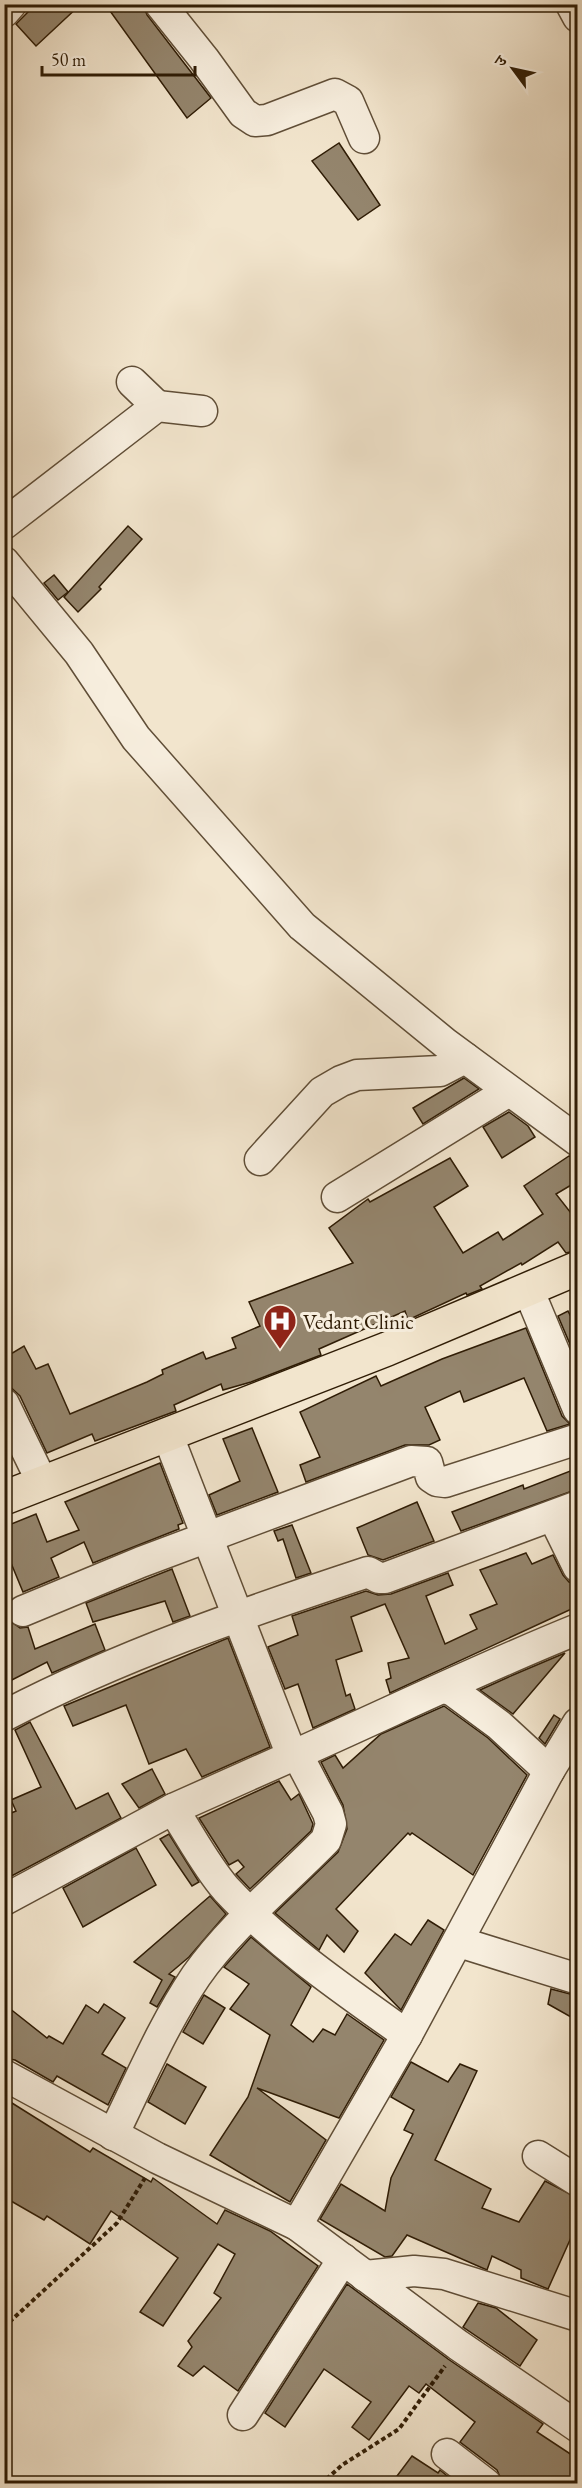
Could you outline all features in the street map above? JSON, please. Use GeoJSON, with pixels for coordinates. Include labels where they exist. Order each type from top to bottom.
{"type":"FeatureCollection","features":[{"type":"Feature","properties":{"kind":"main road"},"geometry":{"type":"LineString","coordinates":[[4,1498],[387,1349],[578,1268]]}},
{"type":"Feature","properties":{"kind":"street"},"geometry":{"type":"LineString","coordinates":[[4,12],[10,4]]}},
{"type":"Feature","properties":{"kind":"street"},"geometry":{"type":"LineString","coordinates":[[160,4],[243,113],[255,122],[267,120],[335,94],[348,101],[364,138]]}},
{"type":"Feature","properties":{"kind":"street"},"geometry":{"type":"LineString","coordinates":[[571,4],[578,17]]}},
{"type":"Feature","properties":{"kind":"street"},"geometry":{"type":"LineString","coordinates":[[132,382],[157,406],[202,411]]}},
{"type":"Feature","properties":{"kind":"street"},"geometry":{"type":"LineString","coordinates":[[4,524],[157,406]]}},
{"type":"Feature","properties":{"kind":"street"},"geometry":{"type":"LineString","coordinates":[[4,562],[79,653],[136,738],[302,926],[465,1058],[578,1141]]}},
{"type":"Feature","properties":{"kind":"street"},"geometry":{"type":"LineString","coordinates":[[260,1160],[322,1092],[341,1081],[357,1076],[440,1071],[465,1058]]}},
{"type":"Feature","properties":{"kind":"street"},"geometry":{"type":"LineString","coordinates":[[337,1197],[509,1091]]}},
{"type":"Feature","properties":{"kind":"street"},"geometry":{"type":"LineString","coordinates":[[528,1289],[578,1409]]}},
{"type":"Feature","properties":{"kind":"street"},"geometry":{"type":"LineString","coordinates":[[4,1404],[42,1482]]}},
{"type":"Feature","properties":{"kind":"street"},"geometry":{"type":"LineString","coordinates":[[113,2135],[183,1997],[197,1975],[250,1912],[326,1840],[331,1824],[328,1813],[294,1755],[168,1436]]}},
{"type":"Feature","properties":{"kind":"street"},"geometry":{"type":"LineString","coordinates":[[23,1611],[208,1537],[411,1461],[427,1462],[431,1477],[445,1482],[578,1439]]}},
{"type":"Feature","properties":{"kind":"street"},"geometry":{"type":"LineString","coordinates":[[4,1716],[111,1664],[238,1615],[368,1572],[379,1578],[385,1578],[565,1511],[578,1567]]}},
{"type":"Feature","properties":{"kind":"street"},"geometry":{"type":"LineString","coordinates":[[4,1900],[173,1809],[445,1688],[496,1662],[578,1629]]}},
{"type":"Feature","properties":{"kind":"street"},"geometry":{"type":"LineString","coordinates":[[445,1688],[453,1691],[499,1725],[549,1771]]}},
{"type":"Feature","properties":{"kind":"street"},"geometry":{"type":"LineString","coordinates":[[297,2225],[407,2035],[549,1771],[578,1723]]}},
{"type":"Feature","properties":{"kind":"street"},"geometry":{"type":"LineString","coordinates":[[173,1809],[225,1887],[250,1912],[301,1958],[407,2035]]}},
{"type":"Feature","properties":{"kind":"street"},"geometry":{"type":"LineString","coordinates":[[459,1942],[578,1979]]}},
{"type":"Feature","properties":{"kind":"street"},"geometry":{"type":"LineString","coordinates":[[4,2075],[157,2158],[297,2225],[458,2345],[578,2427]]}},
{"type":"Feature","properties":{"kind":"street"},"geometry":{"type":"LineString","coordinates":[[538,2156],[578,2181]]}},
{"type":"Feature","properties":{"kind":"street"},"geometry":{"type":"LineString","coordinates":[[354,2268],[444,2274],[578,2316]]}},
{"type":"Feature","properties":{"kind":"street"},"geometry":{"type":"LineString","coordinates":[[243,2415],[354,2268]]}},
{"type":"Feature","properties":{"kind":"street"},"geometry":{"type":"LineString","coordinates":[[447,2454],[486,2484]]}},
{"type":"Feature","properties":{"kind":"path"},"geometry":{"type":"LineString","coordinates":[[4,2327],[117,2223],[157,2158]]}},
{"type":"Feature","properties":{"kind":"path"},"geometry":{"type":"LineString","coordinates":[[321,2484],[342,2465],[399,2429],[458,2345]]}},
{"type":"Feature","properties":{"kind":"building"},"geometry":{"type":"Polygon","coordinates":[[[36,4],[81,4],[36,46],[16,24],[36,4]]]}},
{"type":"Feature","properties":{"kind":"building"},"geometry":{"type":"Polygon","coordinates":[[[105,4],[143,4],[147,15],[211,98],[187,118],[105,4]]]}},
{"type":"Feature","properties":{"kind":"building"},"geometry":{"type":"Polygon","coordinates":[[[339,143],[380,205],[358,220],[312,161],[339,143]]]}},
{"type":"Feature","properties":{"kind":"building"},"geometry":{"type":"Polygon","coordinates":[[[128,526],[142,539],[99,587],[101,589],[78,612],[64,597],[128,526]]]}},
{"type":"Feature","properties":{"kind":"building"},"geometry":{"type":"Polygon","coordinates":[[[54,575],[68,592],[58,600],[44,583],[54,575]]]}},
{"type":"Feature","properties":{"kind":"building"},"geometry":{"type":"Polygon","coordinates":[[[464,1078],[479,1089],[423,1124],[413,1108],[464,1078]]]}},
{"type":"Feature","properties":{"kind":"building"},"geometry":{"type":"Polygon","coordinates":[[[509,1112],[528,1126],[535,1137],[502,1158],[483,1127],[509,1112]]]}},
{"type":"Feature","properties":{"kind":"building"},"geometry":{"type":"Polygon","coordinates":[[[569,1156],[578,1158],[578,1181],[556,1194],[578,1222],[578,1250],[566,1253],[558,1242],[522,1265],[521,1263],[480,1286],[482,1289],[467,1295],[466,1293],[408,1320],[405,1311],[319,1349],[321,1355],[251,1382],[223,1390],[221,1384],[174,1405],[176,1411],[95,1441],[92,1434],[47,1453],[20,1396],[4,1381],[4,1358],[24,1346],[36,1369],[48,1364],[70,1414],[147,1382],[163,1374],[162,1370],[203,1352],[206,1359],[236,1348],[232,1338],[260,1326],[249,1302],[353,1263],[329,1228],[368,1199],[370,1202],[450,1158],[468,1186],[434,1207],[463,1253],[498,1232],[503,1240],[543,1214],[524,1186],[569,1156]]]}},
{"type":"Feature","properties":{"kind":"building"},"geometry":{"type":"Polygon","coordinates":[[[568,1311],[570,1315],[578,1311],[578,1363],[558,1316],[568,1311]]]}},
{"type":"Feature","properties":{"kind":"building"},"geometry":{"type":"Polygon","coordinates":[[[526,1328],[562,1416],[570,1424],[547,1431],[524,1378],[464,1402],[460,1391],[425,1407],[440,1440],[429,1445],[405,1445],[306,1482],[300,1465],[320,1457],[300,1412],[376,1376],[381,1386],[442,1359],[526,1328]]]}},
{"type":"Feature","properties":{"kind":"building"},"geometry":{"type":"Polygon","coordinates":[[[252,1428],[278,1492],[217,1515],[209,1495],[240,1481],[223,1439],[252,1428]]]}},
{"type":"Feature","properties":{"kind":"building"},"geometry":{"type":"Polygon","coordinates":[[[160,1463],[183,1523],[178,1525],[179,1529],[93,1563],[84,1542],[51,1558],[59,1577],[23,1592],[4,1546],[4,1527],[36,1514],[47,1542],[79,1530],[65,1502],[160,1463]]]}},
{"type":"Feature","properties":{"kind":"building"},"geometry":{"type":"Polygon","coordinates":[[[578,1468],[578,1489],[461,1531],[452,1512],[523,1485],[524,1489],[578,1468]]]}},
{"type":"Feature","properties":{"kind":"building"},"geometry":{"type":"Polygon","coordinates":[[[417,1502],[434,1541],[383,1560],[368,1555],[357,1528],[417,1502]]]}},
{"type":"Feature","properties":{"kind":"building"},"geometry":{"type":"Polygon","coordinates":[[[292,1525],[311,1573],[296,1578],[283,1539],[278,1541],[274,1531],[292,1525]]]}},
{"type":"Feature","properties":{"kind":"building"},"geometry":{"type":"Polygon","coordinates":[[[526,1553],[532,1564],[553,1555],[569,1582],[578,1584],[578,1606],[390,1693],[386,1680],[391,1678],[388,1663],[409,1658],[385,1604],[351,1617],[362,1651],[336,1660],[346,1696],[350,1694],[355,1709],[313,1728],[298,1684],[285,1689],[268,1647],[298,1635],[292,1616],[366,1591],[378,1595],[391,1594],[448,1573],[453,1585],[426,1596],[445,1644],[477,1629],[470,1615],[497,1604],[480,1570],[526,1553]]]}},
{"type":"Feature","properties":{"kind":"building"},"geometry":{"type":"Polygon","coordinates":[[[172,1569],[190,1616],[173,1622],[165,1601],[93,1622],[86,1603],[172,1569]]]}},
{"type":"Feature","properties":{"kind":"building"},"geometry":{"type":"Polygon","coordinates":[[[9,1620],[20,1628],[28,1627],[35,1649],[95,1624],[105,1650],[52,1673],[47,1662],[4,1684],[4,1622],[9,1620]]]}},
{"type":"Feature","properties":{"kind":"building"},"geometry":{"type":"Polygon","coordinates":[[[228,1638],[270,1747],[202,1777],[186,1749],[149,1764],[126,1705],[73,1726],[64,1706],[228,1638]]]}},
{"type":"Feature","properties":{"kind":"building"},"geometry":{"type":"Polygon","coordinates":[[[565,1653],[513,1714],[480,1690],[513,1675],[565,1653]]]}},
{"type":"Feature","properties":{"kind":"building"},"geometry":{"type":"Polygon","coordinates":[[[444,1706],[488,1738],[527,1775],[473,1875],[412,1833],[410,1835],[408,1833],[336,1909],[358,1931],[344,1952],[327,1935],[319,1950],[275,1913],[338,1852],[347,1829],[343,1805],[321,1762],[335,1755],[343,1768],[381,1734],[444,1706]]]}},
{"type":"Feature","properties":{"kind":"building"},"geometry":{"type":"Polygon","coordinates":[[[554,1715],[560,1719],[545,1744],[539,1738],[554,1715]]]}},
{"type":"Feature","properties":{"kind":"building"},"geometry":{"type":"Polygon","coordinates":[[[30,1722],[76,1809],[108,1793],[121,1818],[4,1880],[4,1867],[11,1863],[4,1839],[4,1816],[16,1811],[11,1800],[41,1787],[15,1730],[30,1722]]]}},
{"type":"Feature","properties":{"kind":"building"},"geometry":{"type":"Polygon","coordinates":[[[152,1769],[165,1794],[139,1808],[122,1784],[152,1769]]]}},
{"type":"Feature","properties":{"kind":"building"},"geometry":{"type":"Polygon","coordinates":[[[279,1781],[291,1800],[299,1794],[313,1824],[311,1831],[250,1889],[236,1874],[244,1867],[238,1860],[229,1865],[199,1818],[279,1781]]]}},
{"type":"Feature","properties":{"kind":"building"},"geometry":{"type":"Polygon","coordinates":[[[169,1834],[199,1882],[192,1886],[160,1839],[169,1834]]]}},
{"type":"Feature","properties":{"kind":"building"},"geometry":{"type":"Polygon","coordinates":[[[136,1848],[156,1885],[83,1927],[63,1888],[136,1848]]]}},
{"type":"Feature","properties":{"kind":"building"},"geometry":{"type":"Polygon","coordinates":[[[210,1896],[226,1914],[189,1957],[169,1974],[175,1977],[157,2007],[150,2003],[162,1980],[134,1962],[210,1896]]]}},
{"type":"Feature","properties":{"kind":"building"},"geometry":{"type":"Polygon","coordinates":[[[428,1920],[444,1930],[401,2010],[365,1973],[395,1934],[411,1945],[428,1920]]]}},
{"type":"Feature","properties":{"kind":"building"},"geometry":{"type":"Polygon","coordinates":[[[251,1937],[311,1987],[291,2025],[313,2042],[323,2029],[335,2035],[347,2014],[384,2040],[339,2118],[257,2088],[326,2140],[290,2202],[210,2155],[248,2097],[270,2035],[230,2009],[249,1984],[224,1967],[251,1937]]]}},
{"type":"Feature","properties":{"kind":"building"},"geometry":{"type":"Polygon","coordinates":[[[551,1989],[578,1996],[578,2021],[548,2004],[551,1989]]]}},
{"type":"Feature","properties":{"kind":"building"},"geometry":{"type":"Polygon","coordinates":[[[204,1995],[225,2008],[203,2044],[183,2032],[204,1995]]]}},
{"type":"Feature","properties":{"kind":"building"},"geometry":{"type":"Polygon","coordinates":[[[4,2004],[47,2038],[49,2036],[63,2044],[86,2005],[98,2013],[104,2004],[125,2018],[102,2054],[126,2068],[108,2105],[57,2076],[53,2082],[15,2060],[4,2058],[4,2004]]]}},
{"type":"Feature","properties":{"kind":"building"},"geometry":{"type":"Polygon","coordinates":[[[411,2062],[448,2082],[460,2064],[477,2071],[435,2160],[491,2189],[482,2208],[519,2222],[545,2181],[578,2198],[578,2222],[548,2289],[521,2278],[521,2270],[492,2256],[487,2270],[407,2235],[392,2256],[385,2257],[320,2219],[341,2184],[385,2211],[391,2178],[413,2134],[404,2130],[414,2110],[391,2097],[411,2062]]]}},
{"type":"Feature","properties":{"kind":"building"},"geometry":{"type":"Polygon","coordinates":[[[167,2064],[206,2087],[185,2124],[148,2102],[167,2064]]]}},
{"type":"Feature","properties":{"kind":"building"},"geometry":{"type":"Polygon","coordinates":[[[4,2098],[90,2152],[93,2148],[151,2182],[153,2178],[217,2224],[225,2210],[270,2231],[318,2266],[238,2391],[204,2366],[193,2376],[178,2366],[192,2347],[188,2341],[221,2298],[214,2293],[235,2254],[218,2244],[163,2326],[140,2312],[178,2258],[111,2211],[90,2244],[47,2216],[44,2220],[4,2197],[4,2098]]]}},
{"type":"Feature","properties":{"kind":"building"},"geometry":{"type":"Polygon","coordinates":[[[347,2284],[448,2359],[543,2424],[537,2432],[578,2459],[578,2484],[503,2484],[497,2470],[460,2442],[475,2422],[426,2384],[419,2393],[409,2386],[369,2440],[352,2427],[371,2402],[324,2369],[285,2427],[265,2413],[347,2284]]]}},
{"type":"Feature","properties":{"kind":"building"},"geometry":{"type":"Polygon","coordinates":[[[478,2303],[496,2308],[537,2340],[520,2366],[463,2327],[478,2303]]]}},
{"type":"Feature","properties":{"kind":"building"},"geometry":{"type":"Polygon","coordinates":[[[412,2456],[438,2473],[440,2470],[457,2484],[391,2484],[412,2456]]]}},
{"type":"Feature","properties":{"kind":"place","name":"Vedant Clinic"},"geometry":{"type":"Point","coordinates":[280,1350]}}]}
